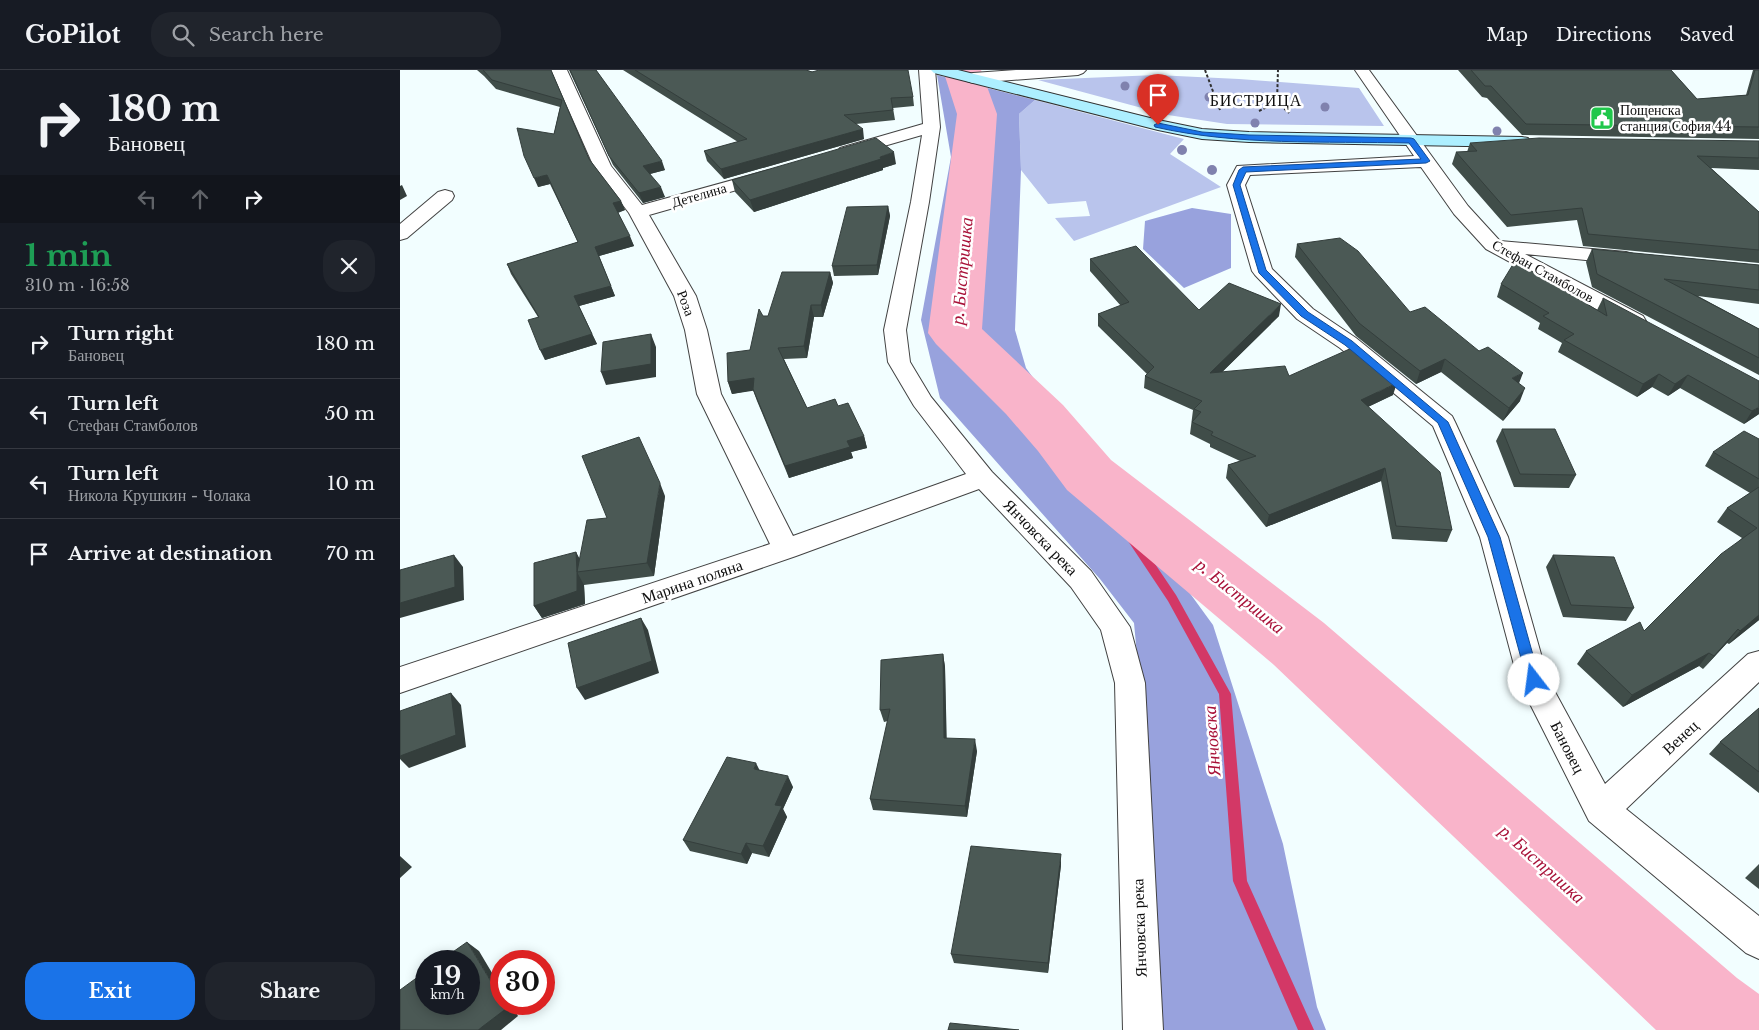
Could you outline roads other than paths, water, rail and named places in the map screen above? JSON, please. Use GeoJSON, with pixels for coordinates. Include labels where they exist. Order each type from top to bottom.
{"type":"FeatureCollection","features":[{"type":"Feature","properties":{"kind":"street","name":"Роза"},"geometry":{"type":"LineString","coordinates":[[559,70],[603,167],[638,212],[685,296],[696,330],[709,394],[786,549]]}},
{"type":"Feature","properties":{"kind":"street","name":"Янчовска река"},"geometry":{"type":"LineString","coordinates":[[927,70],[932,127],[920,202],[895,330],[899,362],[922,401],[983,478],[1080,579],[1115,627],[1130,683],[1143,1030]]}},
{"type":"Feature","properties":{"kind":"street"},"geometry":{"type":"LineString","coordinates":[[939,70],[1158,125],[1202,134],[1419,151],[1540,142]]}},
{"type":"Feature","properties":{"kind":"street"},"geometry":{"type":"LineString","coordinates":[[973,78],[1078,70]]}},
{"type":"Feature","properties":{"kind":"street","name":"Стефан Стамболов"},"geometry":{"type":"LineString","coordinates":[[1363,70],[1461,210],[1493,245],[1654,332]]}},
{"type":"Feature","properties":{"kind":"street"},"geometry":{"type":"LineString","coordinates":[[828,158],[932,127]]}},
{"type":"Feature","properties":{"kind":"street","name":"Бановец"},"geometry":{"type":"LineString","coordinates":[[1419,151],[1243,170],[1236,185],[1262,271],[1305,314],[1348,343],[1443,422],[1494,537],[1534,680],[1601,810],[1759,940]]}},
{"type":"Feature","properties":{"kind":"street","name":"Детелина"},"geometry":{"type":"LineString","coordinates":[[638,212],[790,168]]}},
{"type":"Feature","properties":{"kind":"street"},"geometry":{"type":"LineString","coordinates":[[400,234],[444,196]]}},
{"type":"Feature","properties":{"kind":"street"},"geometry":{"type":"LineString","coordinates":[[1493,245],[1641,259]]}},
{"type":"Feature","properties":{"kind":"street","name":"Марина поляна"},"geometry":{"type":"LineString","coordinates":[[400,680],[786,549],[983,478]]}},
{"type":"Feature","properties":{"kind":"street","name":"Венец"},"geometry":{"type":"LineString","coordinates":[[1601,810],[1759,663]]}},
{"type":"Feature","properties":{"kind":"waterway","name":"р. Бистришка"},"geometry":{"type":"LineString","coordinates":[[962,70],[977,114],[955,333],[1043,418],[1089,475],[1299,644],[1704,1011],[1729,1030]]}},
{"type":"Feature","properties":{"kind":"waterway","name":"Янчовска"},"geometry":{"type":"LineString","coordinates":[[1089,475],[1172,598],[1225,694],[1240,881],[1306,1030]]}},
{"type":"Feature","properties":{"kind":"place","name":"Пощенска станция София 44"},"geometry":{"type":"Point","coordinates":[1602,118]}},
{"type":"Feature","properties":{"kind":"district","name":"БИСТРИЦА"},"geometry":{"type":"Point","coordinates":[1256,100]}}]}
